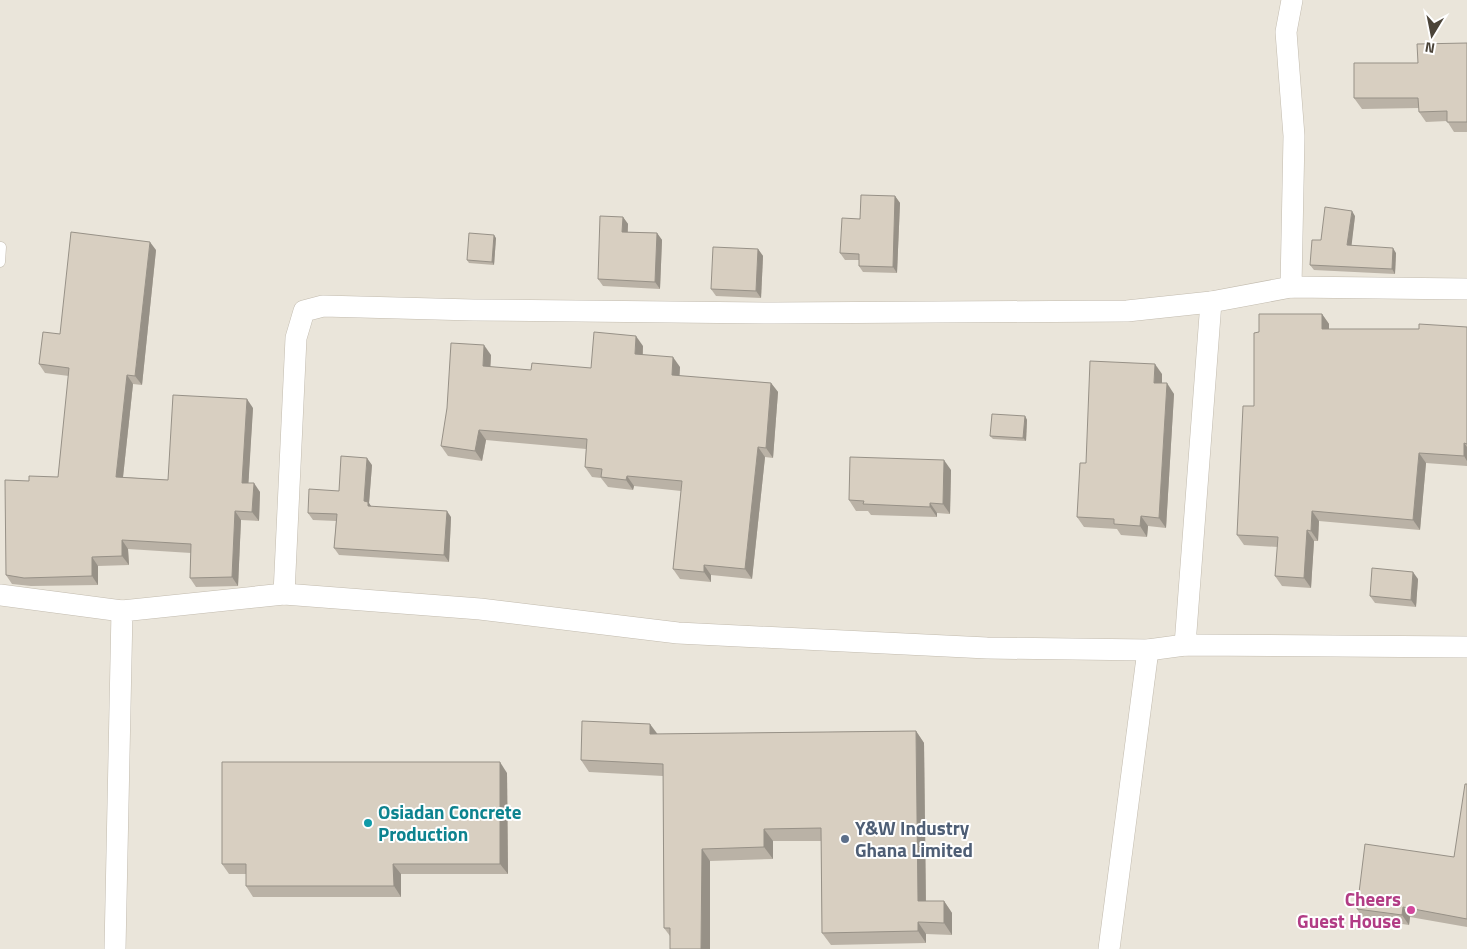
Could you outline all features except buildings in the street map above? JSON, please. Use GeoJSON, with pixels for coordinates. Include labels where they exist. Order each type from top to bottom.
{"type":"FeatureCollection","features":[{"type":"Feature","properties":{"kind":"street"},"geometry":{"type":"LineString","coordinates":[[1290,287],[1294,136],[1286,32],[1292,0]]}},
{"type":"Feature","properties":{"kind":"street"},"geometry":{"type":"LineString","coordinates":[[284,594],[296,338],[304,311],[323,306],[473,310],[764,313],[1117,311],[1211,302],[1290,287],[1467,289]]}},
{"type":"Feature","properties":{"kind":"street"},"geometry":{"type":"LineString","coordinates":[[1185,644],[1211,302]]}},
{"type":"Feature","properties":{"kind":"street"},"geometry":{"type":"LineString","coordinates":[[0,595],[122,611],[284,594],[480,609],[678,633],[987,648],[1148,650],[1185,644],[1467,647]]}},
{"type":"Feature","properties":{"kind":"street"},"geometry":{"type":"LineString","coordinates":[[115,949],[122,611]]}},
{"type":"Feature","properties":{"kind":"street"},"geometry":{"type":"LineString","coordinates":[[1109,949],[1148,650]]}},
{"type":"Feature","properties":{"kind":"lane"},"geometry":{"type":"LineString","coordinates":[[0,262],[1,247]]}},
{"type":"Feature","properties":{"kind":"shaded area"},"geometry":{"type":"Polygon","coordinates":[[[0,0],[1467,0],[1467,949],[0,949],[0,0]]]}},
{"type":"Feature","properties":{"kind":"place","name":"Osiadan Concrete Production"},"geometry":{"type":"Point","coordinates":[368,823]}},
{"type":"Feature","properties":{"kind":"place","name":"Y&W Industry Ghana Limited"},"geometry":{"type":"Point","coordinates":[845,839]}},
{"type":"Feature","properties":{"kind":"place","name":"Cheers Guest House"},"geometry":{"type":"Point","coordinates":[1411,910]}}]}
